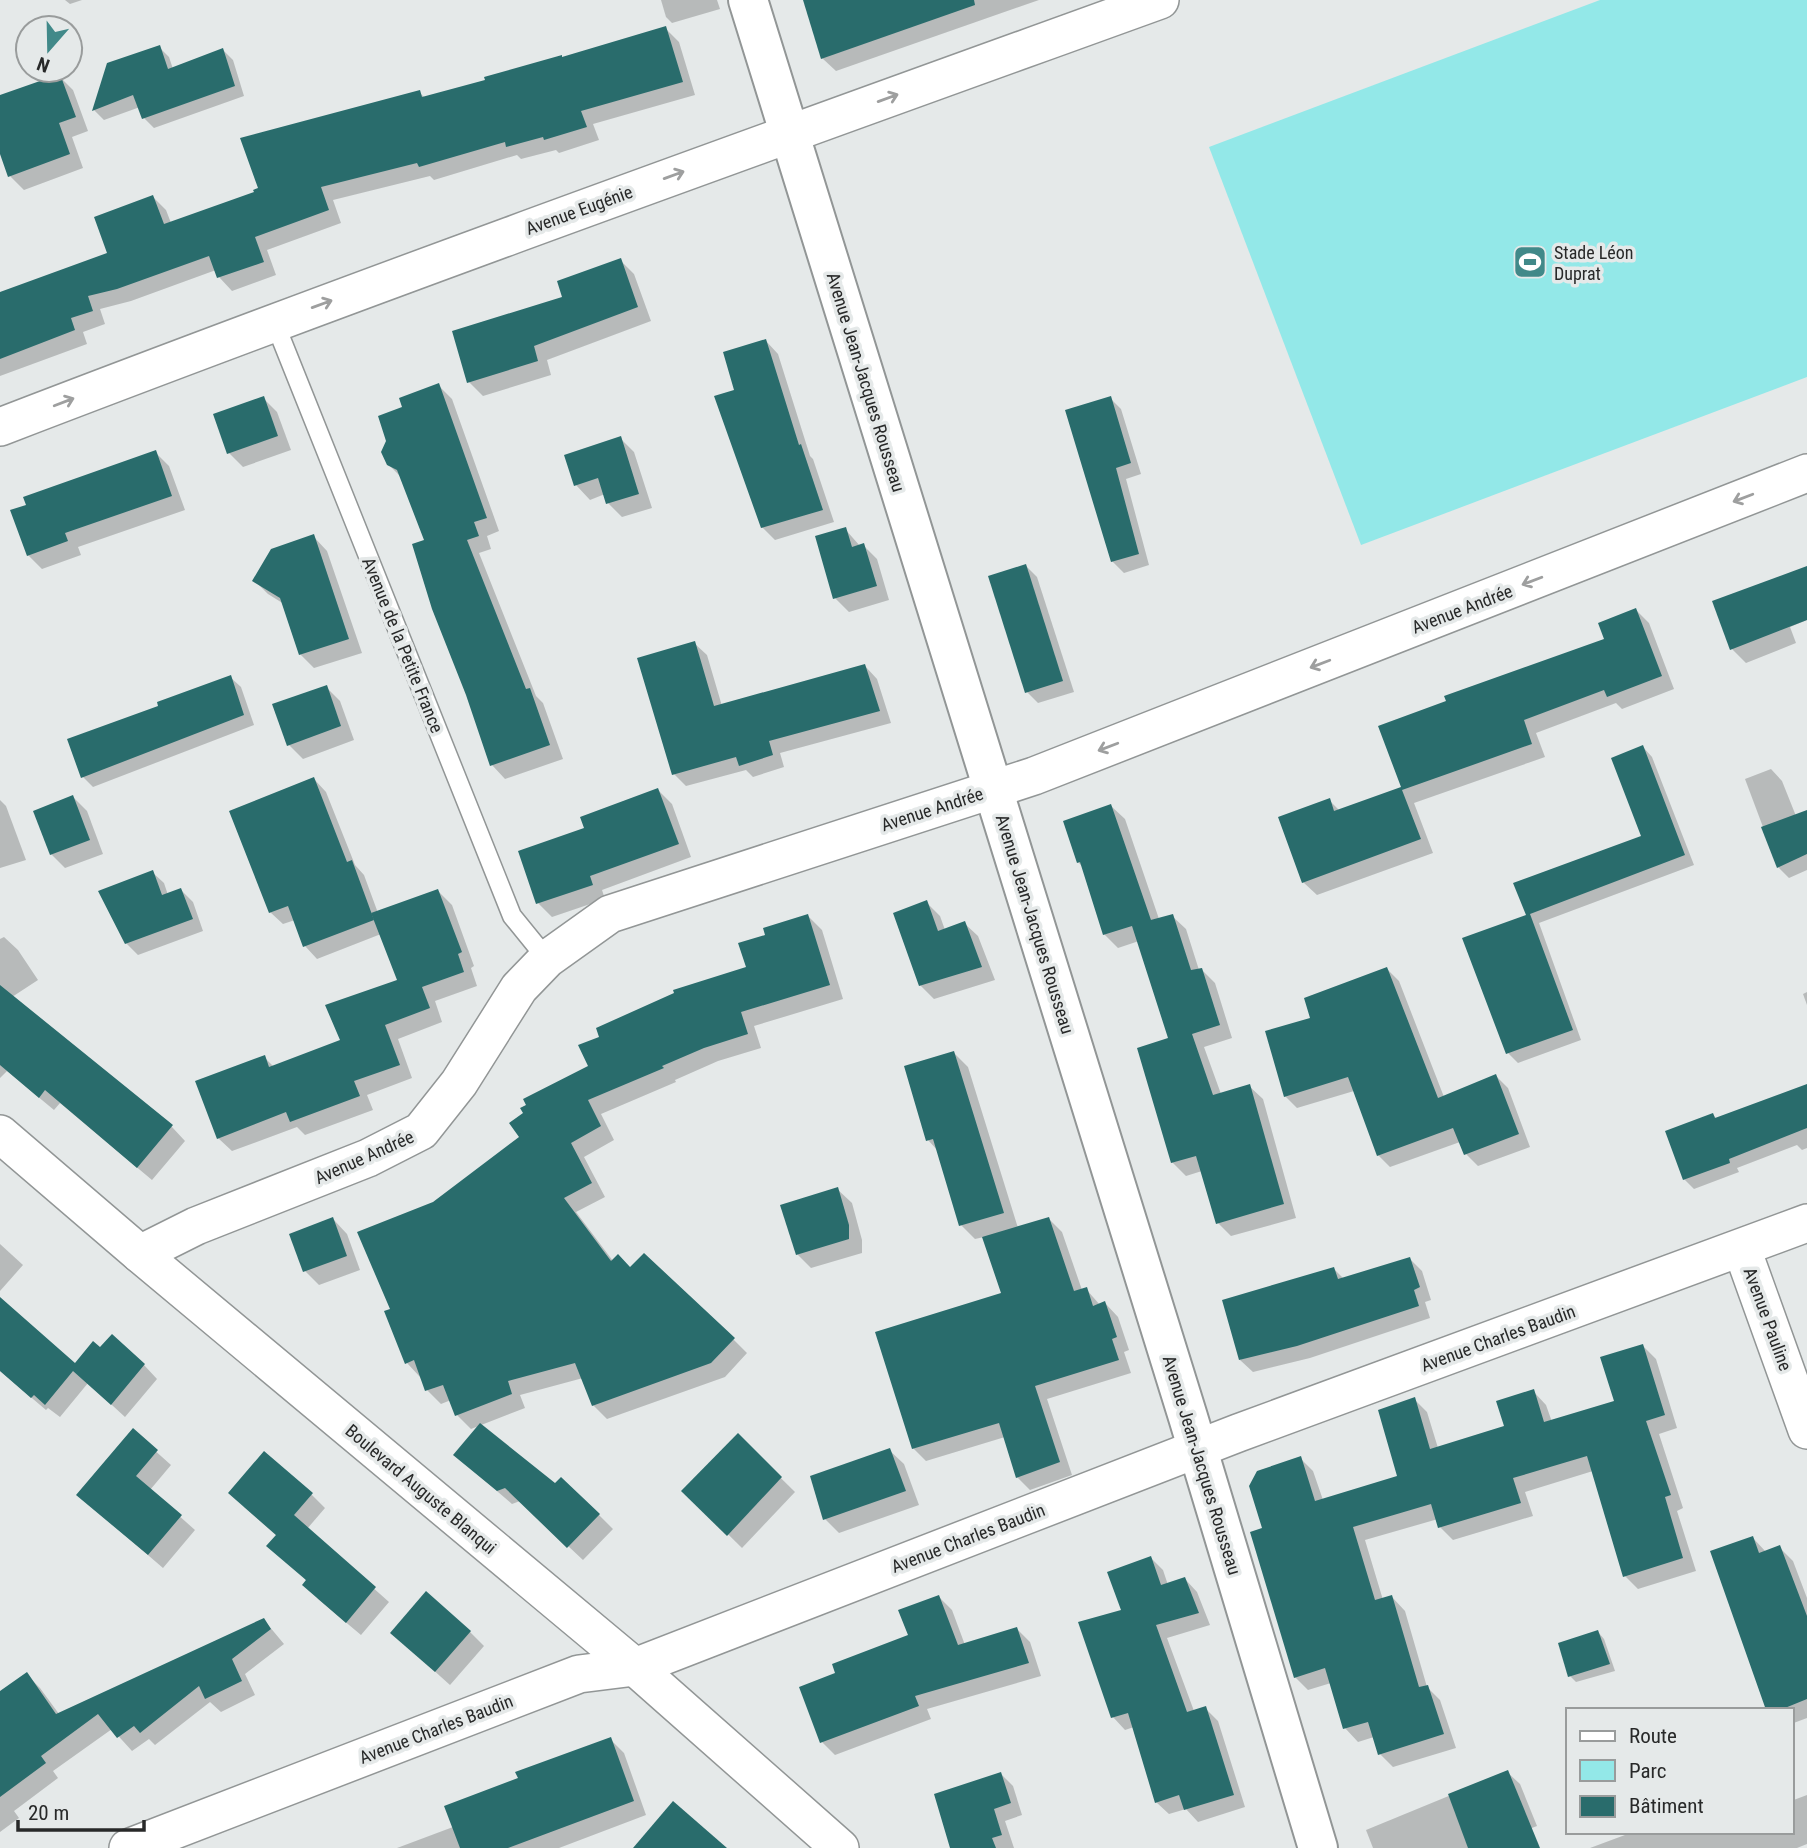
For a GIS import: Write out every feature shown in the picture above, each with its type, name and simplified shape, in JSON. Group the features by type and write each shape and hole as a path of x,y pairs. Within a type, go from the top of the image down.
{"street":[{"name":"Avenue Jean-Jacques Rousseau","path":"748,0 1198,1450 1318,1848"},
{"name":"Avenue Eugénie","path":"0,427 274,321 1160,0"},
{"name":"Avenue Andrée","path":"140,1254 196,1226 368,1158 421,1131 459,1083 519,988 547,959 610,914 1034,776 1807,473"},
{"name":"Boulevard Auguste Blanqui","path":"0,1134 635,1667 839,1848"},
{"name":"Avenue Charles Baudin","path":"128,1848 579,1674 635,1667 1238,1433 1807,1223"},
{"name":"Avenue Pauline","path":"1742,1249 1807,1430"}],"lane":[{"name":"Avenue de la Petite France","path":"274,321 512,916 547,959"}],"green space":[{"name":"Stade Léon Duprat","path":"1600,0 1807,0 1807,377 1361,545 1209,147"}],"building":[{"path":"803,0 974,0 975,5 821,59"},
{"path":"666,26 683,82 581,111 587,127 544,140 543,137 506,147 505,142 419,167 417,163 321,187 329,210 255,237 264,262 217,278 209,256 117,289 88,296 93,311 71,318 75,330 0,359 0,292 107,253 94,217 153,195 164,224 254,192 253,190 258,188 240,138 420,90 422,97"},
{"path":"160,45 168,69 223,48 235,86 142,119 133,95 92,111 107,63"},
{"path":"31,84 64,84 76,117 59,123 70,154 8,177 0,154 0,95"},
{"path":"621,258 638,307 534,346 538,361 467,383 452,331 562,297 557,281"},
{"path":"766,339 799,445 801,444 823,510 761,528 714,396 734,390 723,352"},
{"path":"439,383 487,518 474,522 479,536 467,540 526,689 530,688 550,745 490,766 432,609 412,544 424,540 397,470 387,465 381,452 386,441 378,416 402,407 399,398"},
{"path":"264,396 278,436 227,454 213,414"},
{"path":"1111,396 1131,463 1116,468 1139,554 1111,562 1065,410"},
{"path":"621,436 639,494 606,504 598,478 574,486 564,455"},
{"path":"156,450 172,496 65,533 68,541 27,556 10,510 26,505 23,497"},
{"path":"846,527 852,547 864,543 877,586 833,599 815,536"},
{"path":"314,534 349,639 299,655 280,598 252,581 271,549"},
{"path":"1026,564 1063,681 1025,693 988,576"},
{"path":"1807,566 1807,620 1730,650 1712,601"},
{"path":"1636,608 1662,676 1607,697 1604,690 1524,720 1532,744 1402,790 1421,839 1302,883 1278,817 1330,798 1334,811 1401,787 1378,726 1446,701 1444,696 1604,639 1598,623"},
{"path":"695,641 714,706 865,664 880,711 769,741 773,755 739,766 736,757 672,775 637,658"},
{"path":"231,675 244,715 81,778 67,739 158,706 157,702"},
{"path":"327,685 341,726 287,746 272,704"},
{"path":"1643,745 1685,855 1530,914 1573,1030 1506,1054 1462,938 1526,915 1513,883 1641,836 1611,758"},
{"path":"314,777 347,862 352,860 374,920 303,947 288,906 269,913 229,811"},
{"path":"658,788 679,844 590,876 593,885 536,904 518,851 584,828 580,817"},
{"path":"73,795 90,840 50,855 33,811"},
{"path":"1111,804 1151,920 1173,914 1191,970 1202,968 1220,1025 1192,1034 1213,1095 1250,1084 1284,1204 1216,1224 1196,1156 1171,1163 1137,1048 1168,1038 1132,926 1103,935 1080,862 1077,863 1063,821"},
{"path":"1807,810 1807,854 1777,868 1761,827"},
{"path":"153,870 162,895 181,888 193,919 125,944 98,891"},
{"path":"438,889 462,952 458,954 464,972 422,987 430,1008 385,1025 400,1065 354,1081 360,1096 290,1122 286,1112 217,1139 195,1081 265,1055 269,1067 340,1040 325,1005 397,980 371,913"},
{"path":"927,900 938,931 965,921 982,967 919,986 893,913"},
{"path":"808,914 830,985 741,1012 748,1034 704,1048 588,1100 601,1126 571,1143 592,1183 564,1198 611,1261 618,1254 630,1267 644,1253 735,1338 711,1363 592,1406 575,1363 508,1381 512,1394 455,1416 443,1385 425,1391 414,1360 405,1364 384,1311 390,1309 357,1232 433,1202 519,1137 509,1123 523,1113 520,1108 526,1105 523,1099 588,1066 578,1045 599,1037 596,1028 674,993 673,990 746,967 738,943 765,935 763,928"},
{"path":"1387,967 1438,1098 1496,1074 1519,1134 1464,1155 1453,1128 1377,1156 1348,1077 1284,1097 1265,1031 1310,1018 1304,998"},
{"path":"0,985 173,1125 137,1168 45,1090 39,1098 0,1065"},
{"path":"954,1051 1004,1213 959,1226 933,1139 926,1141 904,1066"},
{"path":"1807,1084 1807,1128 1729,1159 1730,1163 1683,1180 1665,1131 1713,1113 1715,1118"},
{"path":"838,1187 849,1225 849,1239 796,1255 780,1205"},
{"path":"333,1217 347,1256 303,1272 289,1234"},
{"path":"1049,1217 1074,1291 1087,1287 1093,1306 1105,1301 1117,1337 1112,1339 1119,1360 1035,1386 1060,1462 1016,1478 999,1423 912,1449 875,1332 1001,1293 982,1237"},
{"path":"1410,1257 1420,1287 1414,1290 1419,1306 1297,1346 1239,1360 1222,1300 1334,1267 1338,1279"},
{"path":"0,1297 75,1363 93,1341 100,1347 112,1334 145,1364 111,1405 73,1371 45,1405 34,1395 31,1398 0,1371"},
{"path":"1643,1344 1665,1415 1646,1421 1671,1495 1665,1497 1683,1558 1623,1577 1587,1456 1513,1478 1521,1503 1438,1528 1431,1504 1353,1527 1375,1600 1392,1595 1419,1687 1428,1685 1444,1734 1378,1755 1368,1722 1343,1729 1325,1668 1294,1678 1250,1532 1262,1528 1249,1486 1257,1471 1301,1456 1315,1501 1397,1476 1378,1410 1415,1397 1430,1449 1504,1426 1496,1401 1534,1389 1544,1422 1614,1401 1600,1357"},
{"path":"480,1423 555,1483 561,1477 600,1514 567,1548 505,1488 497,1491 453,1455"},
{"path":"133,1428 158,1450 136,1476 182,1515 148,1555 76,1495"},
{"path":"738,1433 782,1477 727,1536 681,1491"},
{"path":"890,1448 906,1491 823,1520 810,1476"},
{"path":"264,1451 313,1493 294,1515 376,1587 346,1623 302,1585 306,1580 266,1546 276,1535 228,1493"},
{"path":"1753,1536 1759,1553 1780,1545 1807,1616 1807,1699 1785,1708 1765,1708 1710,1551"},
{"path":"1151,1556 1161,1585 1185,1577 1199,1613 1156,1625 1187,1712 1206,1706 1234,1795 1184,1810 1179,1795 1155,1803 1128,1713 1111,1718 1078,1622 1121,1610 1107,1572"},
{"path":"426,1591 471,1631 435,1672 390,1633"},
{"path":"939,1595 958,1645 1017,1627 1029,1663 915,1696 919,1706 820,1743 799,1687 835,1673 832,1664 908,1635 898,1610"},
{"path":"264,1618 271,1629 232,1659 242,1681 205,1699 199,1686 140,1733 134,1726 117,1738 98,1714 41,1756 46,1763 0,1797 0,1691 27,1672 56,1714"},
{"path":"1598,1630 1610,1664 1568,1677 1558,1643"},
{"path":"611,1737 634,1801 508,1848 460,1848 444,1806 518,1778 515,1772"},
{"path":"1508,1770 1540,1848 1468,1848 1448,1794"},
{"path":"1001,1772 1011,1803 994,1809 1002,1835 992,1838 996,1848 950,1848 934,1794"},
{"path":"673,1801 727,1848 633,1848"}],"place":[{"name":"Stade Léon Duprat","path":"1530,262"}]}
